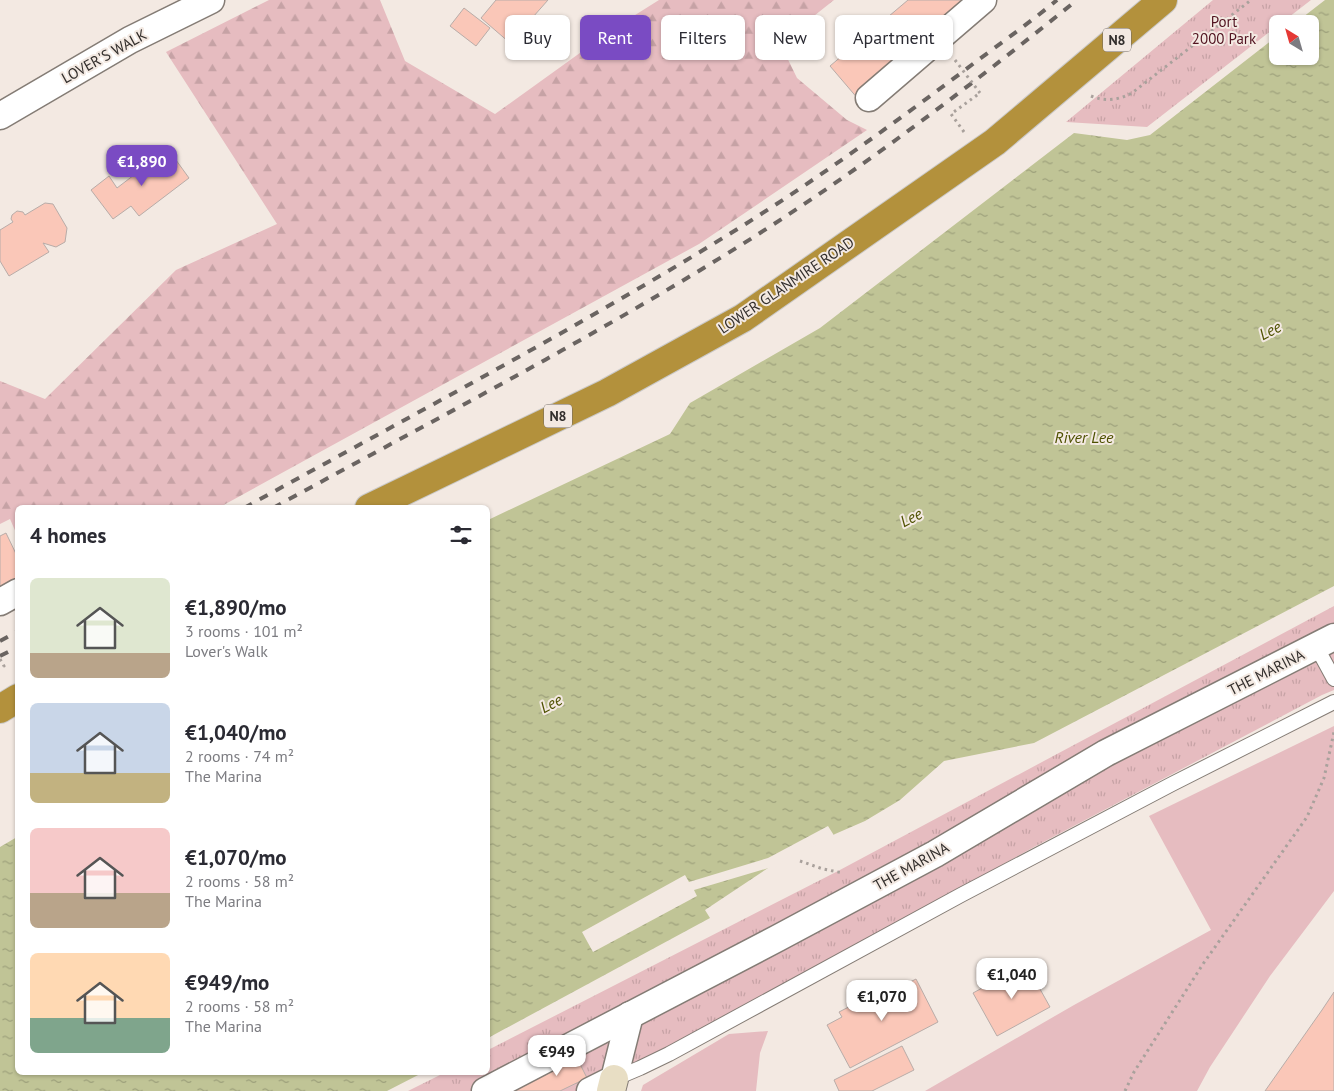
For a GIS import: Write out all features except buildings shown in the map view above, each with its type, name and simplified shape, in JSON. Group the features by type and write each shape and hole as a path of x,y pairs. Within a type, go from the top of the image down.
{"highway":[{"name":"LOWER GLANMIRE ROAD","path":"375,505 607,393 743,318 995,142 1163,0"},
{"path":"0,709 15,700"}],"street":[{"name":"LOVER'S WALK","path":"0,116 130,40 211,0"},
{"path":"869,98 983,0"},
{"path":"0,602 15,594"},
{"name":"THE MARINA","path":"485,1091 935,854 1106,753 1325,642"},
{"path":"590,1091 613,1085 630,1015"}],"lane":[{"path":"1325,642 1334,679"},
{"path":"613,1085 640,1068 1066,839 1334,702"}],"path":[{"path":"1086,94 1092,98 1110,100 1123,98 1132,93 1251,0"},
{"path":"956,60 980,93 951,114 964,132"},
{"path":"0,658 2,667"},
{"path":"1125,1091 1138,1065 1203,964 1307,817 1324,778 1334,732"}],"green space":[{"path":"269,0 380,0 405,61 495,114 580,53 580,60 651,60 651,15 635,15 659,0 834,0 815,15 755,15 755,60 788,60 797,78 847,120 867,130 699,244 224,505 15,505 15,530 10,519 0,524 0,381 45,399 176,270 277,224 166,52"},
{"name":"Port 2000 Park","path":"1213,0 1311,0 1292,15 1269,15 1269,32 1147,127 1066,122"},
{"path":"1334,606 1334,690 1034,847 658,1057 601,1091 408,1091 440,1075 490,1075 490,1049 838,871"},
{"path":"1334,726 1334,891 1270,976 1210,1067 1197,1091 925,1091 1074,1005 1211,930 1149,816"},
{"path":"768,1031 760,1053 756,1091 641,1091 643,1085 729,1034"}],"water":[{"name":"River Lee","path":"1325,0 1334,0 1334,586 1034,743 944,761 900,800 865,821 789,854 705,910 710,918 490,1037 490,519 670,434 690,403 820,328 1074,133 1127,140 1150,135 1269,42 1269,65 1319,65 1319,15 1306,15"},
{"path":"15,838 15,1075 418,1075 387,1091 0,1091 0,847"}],"pier":[{"path":"828,826 835,837 790,856 773,869 772,867 694,890 697,896 593,952 582,932 685,875 689,882 768,858"}],"railway":[{"path":"249,505 611,305 731,233 821,174 879,133 1057,0"},
{"path":"279,505 568,347 741,245 828,188 912,128 1077,0"},
{"path":"0,641 15,633"},
{"path":"0,656 15,648"}],"water label":[{"name":"Lee","path":"1270,330"},
{"name":"Lee","path":"911,517"},
{"name":"Lee","path":"551,703"}]}
